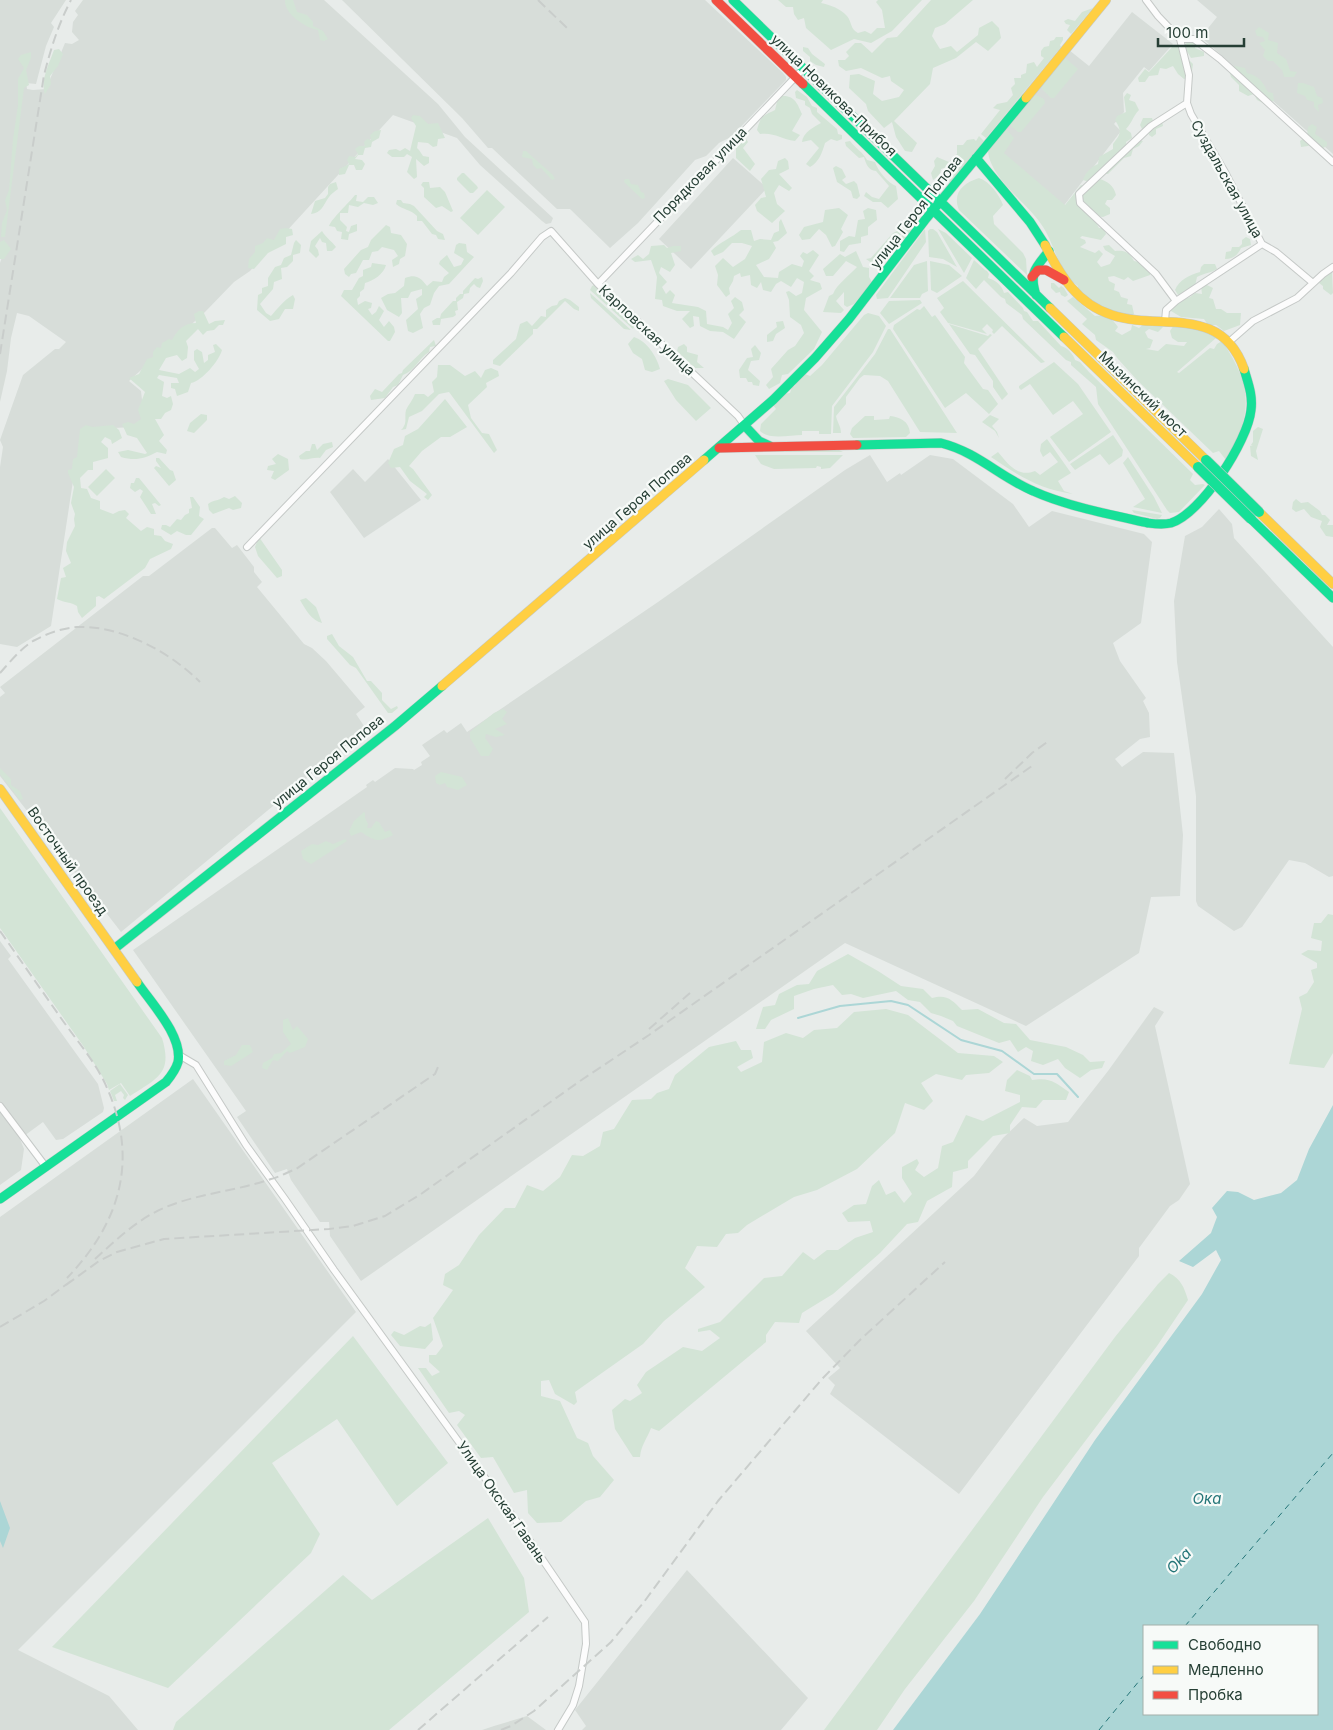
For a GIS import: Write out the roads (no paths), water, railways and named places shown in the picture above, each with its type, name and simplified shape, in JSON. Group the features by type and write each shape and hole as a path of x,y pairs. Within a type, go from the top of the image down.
{"street":[{"name":"улица Новикова-Прибоя","path":"716,0 933,210"},
{"name":"улица Новикова-Прибоя","path":"733,0 940,202"},
{"name":"улица Героя Попова","path":"114,949 395,726 720,448 795,379 868,295 933,210 1106,0"},
{"path":"1146,0 1180,39 1194,39 1220,59 1333,162"},
{"name":"Суздальская улица","path":"1165,321 1166,310 1176,301 1262,244 1225,172 1191,114 1187,103 1188,75 1180,39"},
{"name":"Порядковая улица","path":"598,284 804,68"},
{"path":"1176,301 1156,274 1080,203 1079,194 1151,126 1187,103"},
{"path":"720,448 941,443 965,450 1021,486 1039,494 1138,520 1165,524 1172,523 1192,508 1230,464 1241,445 1252,415 1251,392 1242,361 1229,342 1211,328 1165,321 1132,320 1100,310 1077,294 1064,280 1049,251 1031,223 976,158"},
{"name":"Мызинский мост","path":"940,202 1255,516 1333,598"},
{"name":"Мызинский мост","path":"933,210 1202,464"},
{"name":"Карповская улица","path":"247,547 511,273 542,237 551,231 598,284 738,416 745,426"},
{"path":"1262,244 1276,252 1313,283"},
{"path":"1036,296 1032,284 1032,270 1049,251"},
{"path":"1229,342 1253,321 1297,298 1333,267"},
{"path":"1032,278 1038,270 1046,270 1064,280"},
{"path":"745,426 759,441 770,446"},
{"name":"Мызинский мост","path":"1255,516 1333,584"},
{"name":"Восточный проезд","path":"0,789 175,1037 179,1055"},
{"path":"0,1199 166,1082 177,1068 179,1055"},
{"name":"Улица Окская Гавань","path":"179,1055 196,1065 246,1145 517,1522 585,1622 586,1644 579,1686 573,1705 558,1730"},
{"path":"0,1106 46,1167"}],"water":[{"name":"Ока","path":"1333,1105 1333,1730 893,1730 980,1614 1095,1440 1202,1294 1221,1260 1216,1250 1193,1267 1179,1261 1211,1233 1217,1217 1212,1208 1227,1191 1238,1192 1254,1200 1281,1193 1297,1180 1309,1149"},
{"path":"0,1501 10,1528 3,1548 0,1541"}],"waterway":[{"path":"798,1018 840,1006 891,1001 908,1005 961,1040 1002,1051 1034,1074 1057,1074 1078,1097"}],"railway":[{"path":"0,354 44,75 55,37 71,0"},
{"path":"538,0 567,28"},
{"path":"0,673 15,656 38,638 77,627 110,631 143,642 174,660 200,682"},
{"path":"1005,779 1032,753 1050,740"},
{"path":"66,1285 99,1261 117,1252 164,1239 329,1229 353,1226 385,1216 421,1194 1032,766"},
{"path":"0,931 98,1070 117,1115 122,1140 122,1165 119,1189 111,1213 100,1235 67,1278"},
{"path":"649,1029 690,993"},
{"path":"95,1259 137,1223 166,1207 192,1198 258,1183 296,1169 435,1074 438,1067"},
{"path":"501,1730 511,1726 534,1711 611,1642 644,1602 718,1501 822,1379 861,1339 945,1262"},
{"path":"0,1327 44,1301 71,1281"},
{"path":"418,1730 548,1617"}],"water label":[{"name":"Oka","path":"1179,1561"}]}
